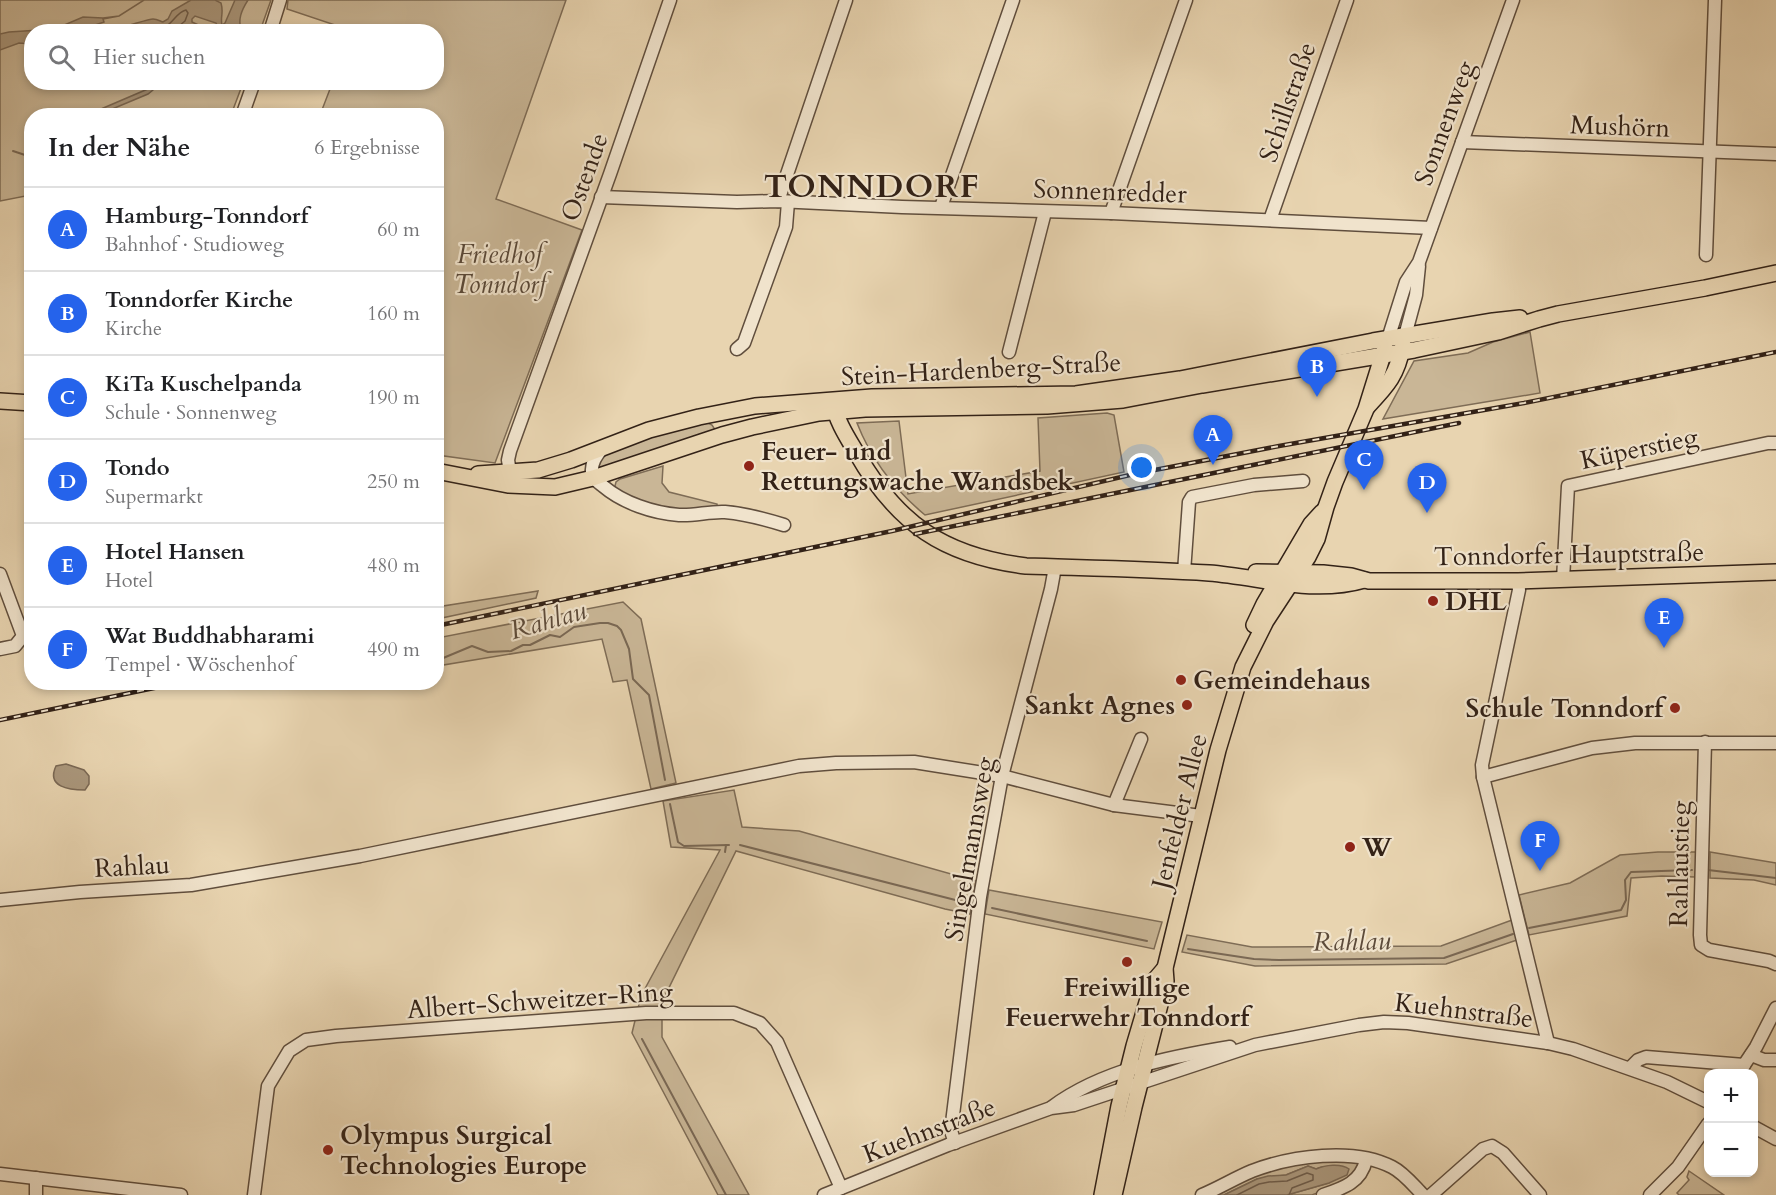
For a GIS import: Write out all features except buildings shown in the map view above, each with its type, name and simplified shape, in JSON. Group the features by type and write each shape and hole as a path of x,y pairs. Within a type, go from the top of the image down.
{"main road":[{"name":"Stein-Hardenberg-Straße","path":"592,474 722,435 833,405 872,397 1076,394 1180,379 1493,321 1539,318 1776,273"},
{"name":"Stein-Hardenberg-Straße","path":"466,476 538,470 649,430 755,406 833,405 876,409 1047,406 1116,401 1402,352 1498,332 1539,318"},
{"name":"Sonnenweg","path":"1366,409 1388,385 1396,370 1406,336"},
{"name":"Sonnenweg","path":"1287,578 1311,524 1326,507 1366,409 1388,339"},
{"path":"5,402 24,403"},
{"path":"5,402 24,408"},
{"name":"Tonndorfer Hauptstraße","path":"833,405 851,443 874,482 888,500 917,526 945,543 980,558 997,562 1026,566 1211,573 1237,571 1334,586 1364,580 1518,581 1776,572"},
{"path":"444,472 508,485 542,487 566,485 592,474"},
{"name":"Jenfelder Allee","path":"1114,1195 1166,981 1165,968 1201,816 1219,745 1243,667 1244,648 1261,610 1287,578"},
{"name":"Jenfelder Allee","path":"1102,1195 1123,1089 1153,982 1165,968"}],"street":[{"path":"272,24 280,0"},
{"name":"Ostende","path":"510,472 508,460 510,452 670,0"},
{"path":"737,350 744,343 786,227 783,201 846,0"},
{"path":"941,207 1013,0"},
{"path":"1111,213 1186,0"},
{"name":"Schillstraße","path":"1270,220 1347,0"},
{"name":"Sonnenweg","path":"1388,339 1406,282 1419,262 1513,0"},
{"path":"1706,255 1715,0"},
{"path":"245,108 251,90"},
{"name":"Mushörn","path":"1462,141 1776,154"},
{"name":"Sonnenredder","path":"601,197 1111,213 1431,228"},
{"path":"1009,352 1045,212"},
{"name":"Sonnenweg","path":"1406,336 1416,295 1419,262"},
{"name":"Küperstieg","path":"1563,580 1568,486 1768,443 1776,444"},
{"path":"592,474 594,459 603,447"},
{"path":"571,460 625,501 669,514 722,512 752,516 784,525"},
{"path":"1185,572 1189,501 1192,497 1254,485 1303,481"},
{"name":"Singelmannsweg","path":"955,1143 951,1131 979,908 1002,776 1055,567"},
{"path":"0,574 23,636 15,646 0,649"},
{"path":"1518,581 1519,590 1482,765 1548,1043"},
{"path":"1114,805 1141,740"},
{"name":"Rahlaustieg","path":"1705,742 1700,941 1708,950 1776,964"},
{"path":"1483,777 1592,748 1635,743 1776,743"},
{"name":"Rahlau","path":"0,900 191,885 360,856 799,766 836,763 914,762 1002,776 1114,805 1201,816"},
{"path":"1744,1064 1776,1008"},
{"name":"Albert-Schweitzer-Ring","path":"254,1195 268,1086 289,1051 306,1040 646,1013 734,1013 760,1023 777,1042 841,1188"},
{"name":"Kuehnstraße","path":"1051,1108 1070,1094 1128,1071 1172,1058 1384,1022 1408,1023 1548,1043 1573,1049 1667,1082 1704,1100"},
{"name":"Kuehnstraße","path":"824,1195 1051,1108 1074,1105 1255,1045"},
{"path":"1630,1068 1638,1060 1646,1057 1744,1064 1776,1060"},
{"path":"1758,1129 1776,1139"},
{"path":"1650,1195 1678,1167 1704,1130"},
{"path":"1431,1195 1483,1149 1492,1146 1503,1153 1540,1195"},
{"path":"1202,1195 1251,1172 1283,1161 1324,1156 1342,1156 1393,1167 1423,1195"},
{"path":"1323,1195 1354,1181 1361,1175 1366,1160"},
{"path":"0,1174 181,1195"},
{"path":"36,1178 36,1195"}],"green space":[{"path":"0,0 271,0 262,24 24,24 24,90 240,90 234,108 24,108 24,196 0,201"},
{"name":"Friedhof Tonndorf","path":"288,0 566,0 496,199 582,230 495,463 444,456 444,108 323,108 330,90 444,90 444,24 332,24 287,9"},
{"path":"1530,332 1540,393 1383,419 1414,361 1468,353 1493,342"},
{"path":"1107,413 1114,415 1124,472 925,515 904,496 885,473 869,449 857,423 899,421 908,494 1040,471 1038,418"},
{"path":"702,420 712,425 716,431 599,473 596,464 600,456 637,441"},
{"path":"663,466 662,483 669,492 717,504 717,506 680,509 660,507 633,499 615,486 620,479"},
{"path":"538,591 536,598 444,618 444,606"},
{"path":"623,602 641,619 676,783 651,789 627,680 613,682 602,639 444,665 444,637"},
{"path":"734,790 742,827 799,831 976,881 970,914 736,851 662,1002 662,1037 749,1195 718,1195 632,1033 641,996 720,850 671,847 663,801"},
{"path":"1697,852 1695,877 1631,878 1627,916 1529,935 1519,895 1570,883 1620,855"},
{"path":"1710,852 1776,863 1776,885 1754,880 1710,878"},
{"path":"989,890 1162,922 1154,949 985,914"},
{"path":"1512,920 1517,940 1446,964 1255,966 1182,952 1187,935 1252,947 1441,946"},
{"path":"1352,1161 1358,1164 1356,1175 1312,1195 1287,1195 1329,1183 1333,1166 1316,1169 1308,1166 1286,1175 1257,1179 1224,1195 1211,1195 1243,1179 1298,1162"},
{"path":"1689,1171 1724,1195 1679,1195 1677,1193 1689,1180 1687,1177"}],"water":[{"path":"191,0 215,0 221,3 222,24 195,16 192,22 196,24 134,24 151,19 163,22 168,19 172,11"},
{"path":"235,0 248,0 241,15 240,23 224,24"},
{"path":"119,16 103,19 104,22 98,24 67,24 83,17"},
{"path":"24,31 24,43 0,50 0,34"},
{"path":"145,90 153,90 115,108 103,108"},
{"path":"66,764 84,770 89,776 89,784 85,790 66,788 54,779 56,766"},
{"path":"1337,1165 1349,1169 1347,1175 1329,1183 1287,1195 1224,1195 1257,1179 1286,1175 1308,1166 1316,1169"}],"waterway":[{"name":"Rahlau","path":"13,151 24,155"},
{"name":"Rahlau","path":"444,658 472,646 488,652 511,651 550,635 560,637 574,627 600,623 617,626 629,649 633,679 649,695 665,780"},
{"name":"Rahlau","path":"670,804 678,842 684,846 729,845"},
{"name":"Rahlau","path":"725,852 726,845"},
{"name":"Rahlau","path":"740,845 971,904"},
{"name":"Rahlau","path":"1529,928 1621,910 1626,900 1625,880 1631,872 1692,870"},
{"name":"Rahlau","path":"1708,870 1776,878"},
{"name":"Rahlau","path":"992,908 1147,941"},
{"name":"Rahlau","path":"1188,949 1254,959 1279,960 1444,958 1513,934"},
{"path":"642,1039 726,1195"}],"railway":[{"path":"444,624 892,531 1134,474 1524,403 1776,352"},
{"path":"915,534 1459,423"},
{"path":"0,720 144,690"}],"place":[{"name":"Tonndorfer Kirche","path":"1317,397"},
{"name":"Hamburg-Tonndorf","path":"1213,465"},
{"name":"Feuer- und Rettungswache Wandsbek","path":"749,466"},
{"name":"KiTa Kuschelpanda","path":"1364,490"},
{"name":"Tondo","path":"1427,513"},
{"name":"DHL","path":"1433,601"},
{"name":"Hotel Hansen","path":"1664,648"},
{"name":"Gemeindehaus","path":"1181,680"},
{"name":"Sankt Agnes","path":"1187,705"},
{"name":"Schule Tonndorf","path":"1675,708"},
{"name":"W","path":"1350,847"},
{"name":"Wat Buddhabharami","path":"1540,871"},
{"name":"Freiwillige Feuerwehr Tonndorf","path":"1127,962"},
{"name":"Olympus Surgical Technologies Europe","path":"328,1150"}],"district":[{"name":"TONNDORF","path":"872,186"}]}
